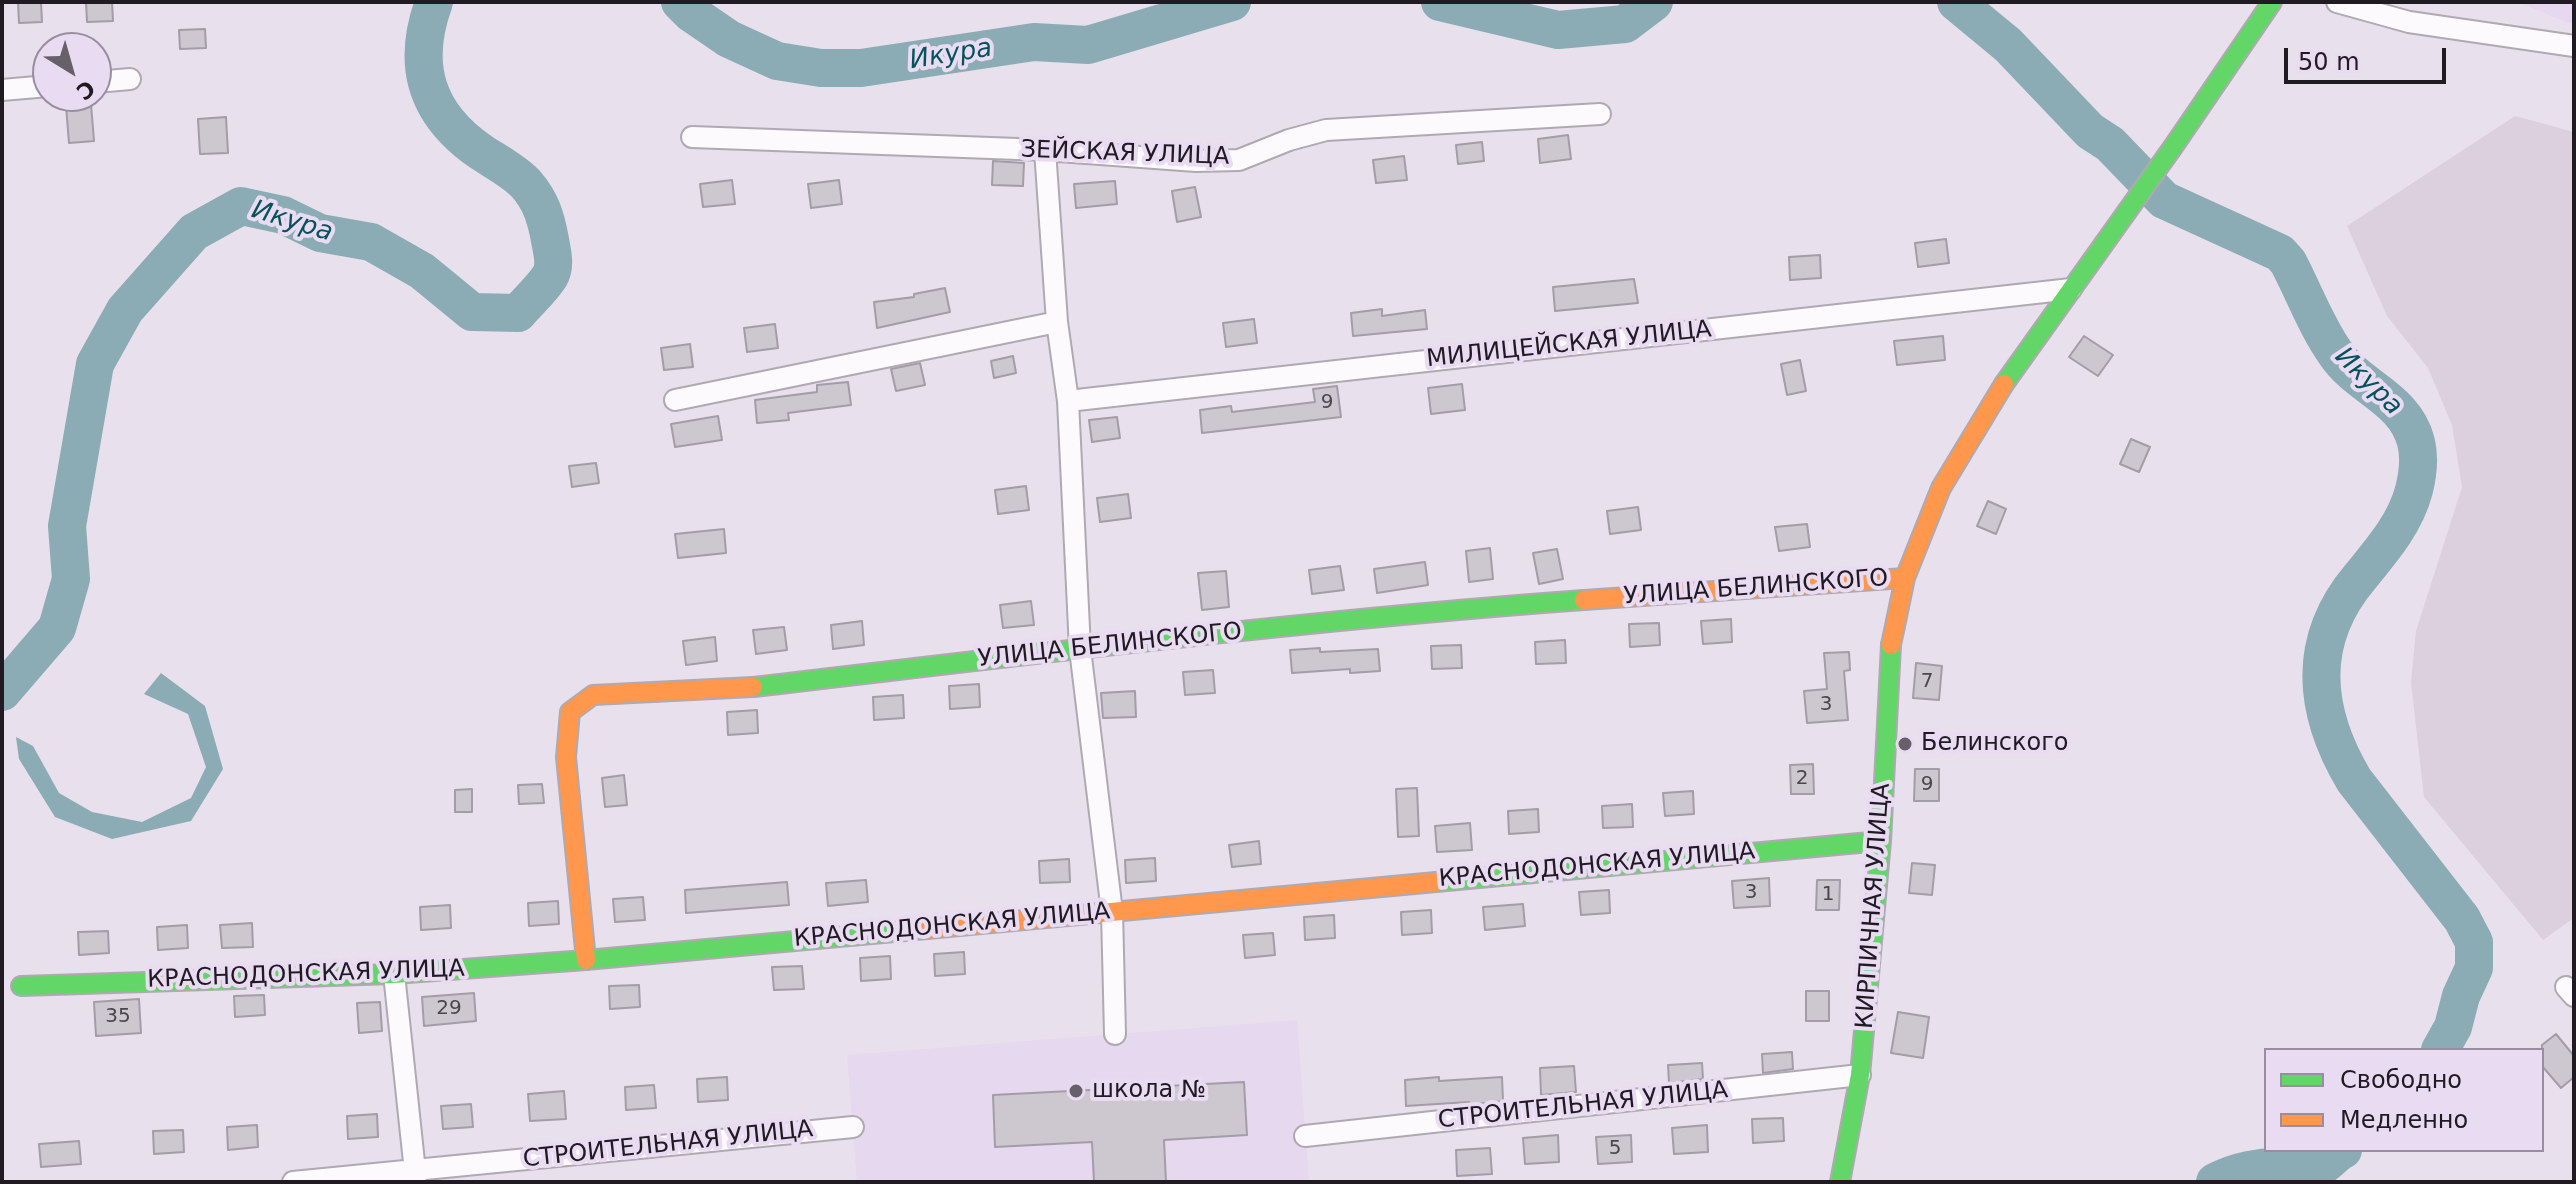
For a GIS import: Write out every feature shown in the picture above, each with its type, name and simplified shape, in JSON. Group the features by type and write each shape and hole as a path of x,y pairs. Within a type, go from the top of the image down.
{"street":[{"name":"КИРПИЧНАЯ УЛИЦА","path":"1840,1182 1860,1075 1881,841 1891,641 1905,578 1941,488 2013,370 2173,147 2272,2"},
{"path":"2337,2 2409,22 2574,46"},
{"path":"112,81 130,79"},
{"path":"2,90 32,87"},
{"name":"ЗЕЙСКАЯ УЛИЦА","path":"692,137 1045,150 1196,161 1239,160 1289,140 1326,130 1600,114"},
{"path":"1045,150 1057,322 1068,401 1080,649 1112,912 1115,1034"},
{"name":"МИЛИЦЕЙСКАЯ УЛИЦА","path":"1068,401 2071,289"},
{"path":"675,400 1057,322"},
{"name":"УЛИЦА БЕЛИНСКОГО","path":"586,960 566,757 570,712 593,695 731,690 1080,649 1488,607 1905,578"},
{"name":"КРАСНОДОНСКАЯ УЛИЦА","path":"21,986 394,974 586,960 1881,841"},
{"path":"394,974 415,1176"},
{"name":"СТРОИТЕЛЬНАЯ УЛИЦА","path":"1305,1136 1860,1075"},
{"name":"СТРОИТЕЛЬНАЯ УЛИЦА","path":"293,1182 415,1176 853,1127"}],"shaded area":[{"path":"2517,2 2574,2 2574,25"},
{"path":"2515,116 2574,132 2574,918 2543,940 2424,797 2411,682 2416,631 2462,487 2452,425 2428,368 2387,316 2347,226"},
{"name":"школа №","path":"1297,1020 1309,1182 857,1182 847,1055"}],"water":[{"path":"161,673 205,706 223,769 191,821 112,839 55,817 19,759 16,737 33,746 59,793 92,812 142,822 191,798 206,767 188,714 144,694"}],"building":[{"path":"18,2 41,2 42,22 19,23"},
{"path":"86,2 112,2 113,21 87,22"},
{"path":"205,29 206,48 180,49 179,30"},
{"path":"66,112 92,112 94,141 69,143"},
{"path":"226,117 228,153 200,154 198,119"},
{"path":"1568,135 1571,159 1540,163 1538,139"},
{"path":"1482,142 1484,161 1458,164 1456,145"},
{"path":"1404,156 1407,180 1376,183 1373,160"},
{"path":"993,161 1024,163 1023,186 992,185"},
{"path":"732,180 735,204 703,207 700,184"},
{"path":"839,180 842,204 811,208 808,184"},
{"path":"1115,181 1117,204 1076,208 1074,184"},
{"path":"1195,187 1201,217 1177,222 1172,191"},
{"path":"1946,239 1949,263 1918,267 1915,243"},
{"path":"1820,255 1821,278 1790,280 1789,257"},
{"path":"1634,279 1638,303 1555,311 1553,287"},
{"path":"945,288 950,312 877,328 874,302 914,297 914,294"},
{"path":"1382,309 1382,316 1425,310 1427,329 1353,336 1351,313"},
{"path":"1254,319 1257,343 1226,347 1223,323"},
{"path":"775,324 778,348 747,352 744,328"},
{"path":"1943,336 1945,360 1897,365 1894,341"},
{"path":"2084,336 2113,355 2098,376 2069,357"},
{"path":"690,344 693,367 664,370 661,348"},
{"path":"1013,356 1016,373 994,378 991,361"},
{"path":"1800,360 1806,391 1787,395 1781,364"},
{"path":"920,363 925,385 896,391 891,369"},
{"path":"848,382 851,405 788,413 789,420 757,423 755,400 817,392 817,385"},
{"path":"1462,384 1465,410 1431,414 1428,388"},
{"path":"1337,386 1341,417 1202,433 1200,410 1231,406 1232,412 1315,402 1313,389"},
{"path":"718,416 722,440 675,447 671,424"},
{"path":"1117,417 1120,438 1092,442 1089,420"},
{"path":"2131,439 2150,447 2139,472 2120,464"},
{"path":"596,463 599,483 572,487 569,466"},
{"path":"1026,486 1029,510 998,514 995,490"},
{"path":"1128,494 1131,518 1100,522 1097,498"},
{"path":"1988,501 2006,509 1996,534 1977,526"},
{"path":"1638,507 1641,530 1610,534 1607,511"},
{"path":"1807,524 1810,547 1779,551 1775,527"},
{"path":"724,529 726,553 678,558 675,534"},
{"path":"1490,548 1493,579 1469,582 1466,551"},
{"path":"1557,549 1563,579 1539,584 1533,553"},
{"path":"1425,562 1428,585 1377,593 1374,569"},
{"path":"1340,566 1344,590 1312,594 1309,570"},
{"path":"1226,571 1229,607 1202,610 1198,573"},
{"path":"1031,601 1034,625 1003,628 1000,605"},
{"path":"1731,619 1732,642 1703,644 1701,621"},
{"path":"862,621 864,645 833,649 831,625"},
{"path":"1659,623 1660,645 1630,647 1629,624"},
{"path":"784,627 787,650 756,654 753,630"},
{"path":"715,637 717,661 686,665 683,641"},
{"path":"1565,640 1566,663 1536,664 1535,642"},
{"path":"1461,645 1462,668 1432,669 1431,646"},
{"path":"1320,648 1320,652 1378,649 1380,671 1350,673 1350,669 1292,673 1290,650"},
{"path":"1849,652 1850,670 1844,671 1848,720 1807,723 1804,691 1827,689 1824,653"},
{"path":"1916,663 1942,666 1939,700 1913,698"},
{"path":"1213,670 1215,693 1185,695 1183,672"},
{"path":"979,684 980,707 950,709 949,686"},
{"path":"1135,691 1136,717 1103,718 1101,693"},
{"path":"903,695 904,718 874,720 873,697"},
{"path":"757,710 758,733 728,735 727,712"},
{"path":"1813,764 1814,794 1791,794 1790,765"},
{"path":"1915,769 1939,769 1939,801 1914,801"},
{"path":"624,775 627,805 605,807 602,778"},
{"path":"542,784 544,803 519,804 518,785"},
{"path":"1417,788 1419,836 1398,837 1396,789"},
{"path":"472,789 472,812 455,812 455,790"},
{"path":"1693,791 1694,814 1665,816 1663,793"},
{"path":"1632,804 1633,827 1603,828 1602,806"},
{"path":"1538,809 1539,832 1509,834 1508,811"},
{"path":"1470,823 1472,850 1437,852 1435,826"},
{"path":"1259,841 1261,864 1232,867 1229,845"},
{"path":"1155,858 1156,881 1126,883 1125,860"},
{"path":"1069,859 1070,882 1040,883 1039,861"},
{"path":"1912,863 1935,865 1932,895 1909,893"},
{"path":"1769,878 1770,906 1734,908 1732,881"},
{"path":"866,880 868,902 828,906 826,883"},
{"path":"1817,880 1840,880 1839,910 1816,910"},
{"path":"787,882 789,905 686,913 685,890"},
{"path":"1609,890 1610,913 1581,915 1579,892"},
{"path":"643,897 645,920 615,922 613,899"},
{"path":"558,901 559,924 529,926 528,903"},
{"path":"1523,904 1525,926 1485,930 1483,907"},
{"path":"450,905 451,928 421,930 420,907"},
{"path":"1431,910 1432,933 1402,935 1401,912"},
{"path":"1334,915 1335,938 1305,940 1304,917"},
{"path":"252,923 253,947 222,948 220,925"},
{"path":"187,925 188,948 158,950 157,927"},
{"path":"108,931 109,953 79,955 78,932"},
{"path":"1273,933 1275,955 1245,958 1243,935"},
{"path":"964,952 965,974 935,976 934,954"},
{"path":"890,956 891,979 861,981 860,958"},
{"path":"802,966 804,989 774,990 772,967"},
{"path":"639,985 640,1007 610,1009 609,986"},
{"path":"1806,991 1829,991 1829,1021 1806,1021"},
{"path":"474,993 476,1021 424,1026 422,997"},
{"path":"264,995 265,1015 235,1017 234,996"},
{"path":"139,999 141,1033 96,1036 94,1002"},
{"path":"380,1002 382,1031 359,1033 357,1003"},
{"path":"1898,1012 1929,1017 1923,1058 1891,1053"},
{"path":"2556,1034 2574,1056 2574,1077 2561,1088 2544,1068 2542,1045"},
{"path":"1792,1052 1793,1069 1763,1073 1762,1054"},
{"path":"1702,1063 1703,1079 1669,1083 1668,1065"},
{"path":"1574,1066 1576,1092 1541,1095 1540,1068"},
{"path":"727,1077 728,1100 698,1102 697,1079"},
{"path":"1439,1077 1439,1081 1502,1077 1503,1101 1406,1106 1405,1080"},
{"path":"1244,1082 1247,1135 1164,1140 1166,1182 1094,1182 1092,1142 995,1147 993,1095"},
{"path":"654,1085 656,1108 626,1110 625,1087"},
{"path":"564,1091 566,1119 530,1121 528,1094"},
{"path":"471,1104 473,1127 443,1129 441,1106"},
{"path":"377,1114 378,1137 348,1139 347,1116"},
{"path":"1783,1118 1784,1141 1753,1143 1752,1119"},
{"path":"257,1125 258,1147 228,1150 227,1127"},
{"path":"1707,1125 1708,1152 1674,1154 1672,1128"},
{"path":"183,1130 184,1152 154,1154 153,1131"},
{"path":"1558,1135 1559,1162 1525,1164 1523,1138"},
{"path":"1631,1135 1632,1162 1598,1164 1596,1137"},
{"path":"79,1141 81,1164 41,1167 39,1144"},
{"path":"1490,1148 1492,1174 1457,1176 1456,1150"}],"waterway":[{"name":"Икура","path":"2,692 57,628 71,579 67,526 95,364 125,310 194,232 241,206 283,215 320,233 371,242 422,271 472,312 518,313 550,276 552,249 545,217 536,197 516,175 462,137 447,121 428,86 424,47 434,2"},
{"name":"Икура","path":"680,2 729,39 777,61 821,68 861,68 1034,42 1088,45 1232,2"},
{"name":"Икура","path":"1440,2 1558,30 1625,24 1654,2"},
{"name":"Икура","path":"1956,2 2008,45 2090,131 2110,144 2164,200 2280,253 2288,262 2336,354 2357,376 2392,404 2410,427 2418,460 2410,502 2392,536 2343,601 2331,626 2321,677 2330,728 2354,780 2462,919 2474,942 2474,968 2461,996 2453,1027 2441,1048"},
{"name":"Икура","path":"2215,1182 2257,1168 2315,1169 2340,1152"}],"traffic: fast":[{"path":"2004,384 2272,2"},
{"path":"753,687 1272,628 1584,600"},
{"path":"1840,1182 1860,1075 1881,841 1891,645"},
{"path":"1436,882 1881,841"},
{"path":"21,986 394,974 927,929"}],"traffic: slow":[{"path":"1891,645 1905,578 1941,488 2004,384"},
{"path":"1584,600 1905,578"},
{"path":"586,960 566,757 570,712 593,695 753,687"},
{"path":"927,929 1436,882"}],"place":[{"name":"Белинского","path":"1905,744"},
{"name":"школа №","path":"1076,1091"}]}
